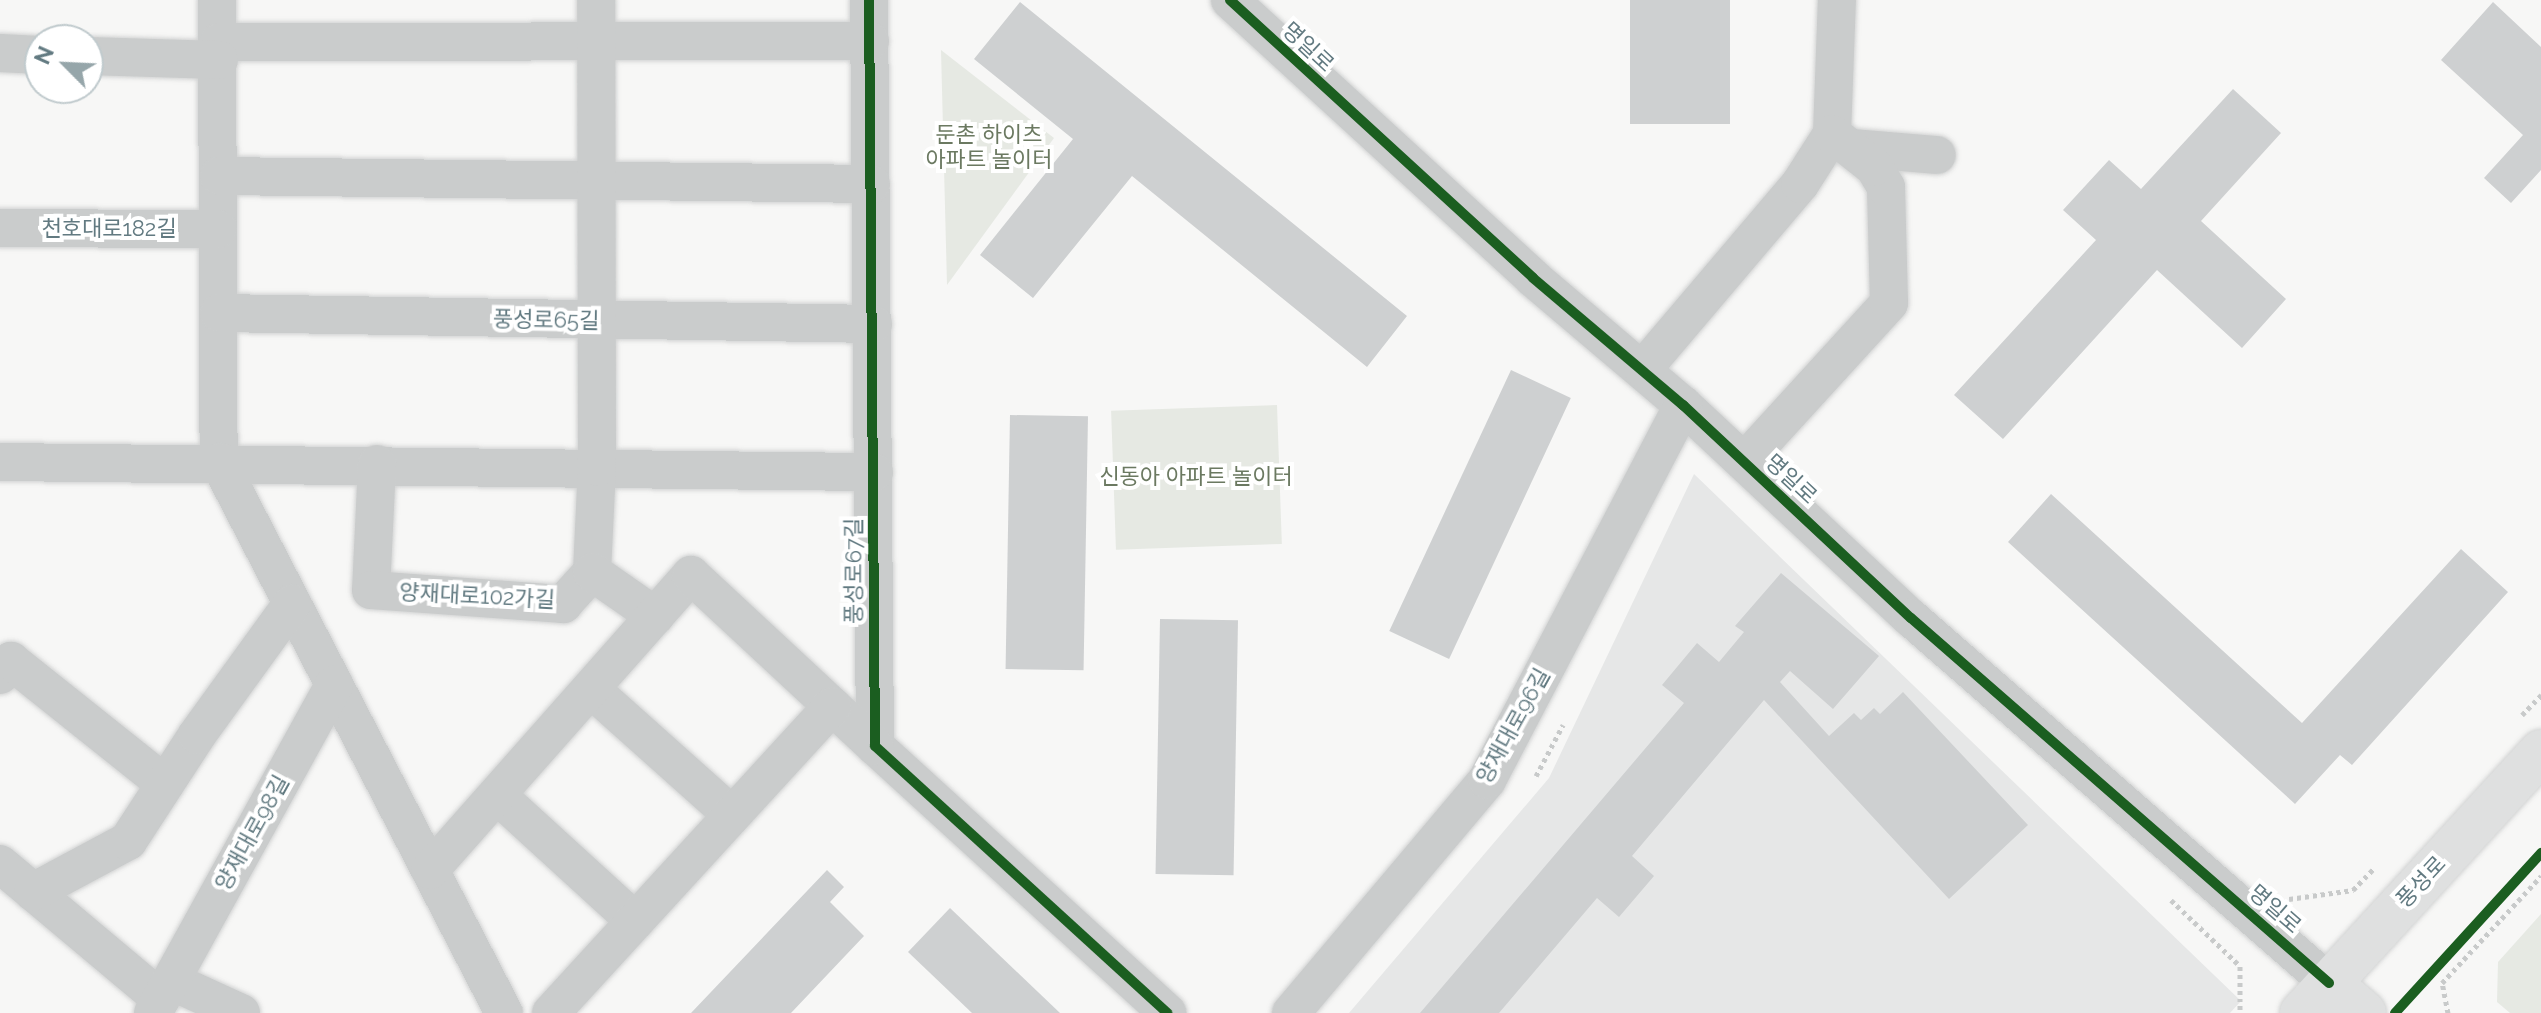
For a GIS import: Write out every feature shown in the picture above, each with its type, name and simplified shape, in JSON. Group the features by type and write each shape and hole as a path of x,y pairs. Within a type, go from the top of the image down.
{"main road":[{"name":"풍성로","path":"2315,998 2530,735"},
{"name":"명일로","path":"2315,998 2364,1013"}],"street":[{"path":"217,0 219,462 504,1013"},
{"path":"596,0 597,467 592,572 655,616"},
{"name":"풍성로67길","path":"869,0 875,746"},
{"name":"명일로","path":"1230,0 1533,278 1683,405 2315,998"},
{"path":"1643,369 1800,184 1842,141 1837,0"},
{"path":"104,55 597,42 870,41"},
{"path":"0,53 24,54"},
{"path":"1842,141 1937,155"},
{"path":"1744,462 1889,303 1886,187 1874,167 1842,141"},
{"path":"219,176 871,184"},
{"name":"천호대로182길","path":"0,228 218,229"},
{"name":"풍성로65길","path":"219,313 873,324"},
{"name":"양재대로96길","path":"1291,1013 1487,780 1683,405"},
{"path":"0,462 219,462 874,472"},
{"name":"양재대로102가길","path":"377,464 371,590 563,604 592,572"},
{"path":"430,870 691,575 1167,1013"},
{"path":"33,892 128,841 292,604"},
{"path":"0,675 11,661 165,784"},
{"name":"양재대로98길","path":"162,998 334,685"},
{"path":"591,689 732,815"},
{"path":"551,1013 832,706"},
{"path":"497,795 635,921"},
{"path":"0,864 162,998 241,1013"}],"path":[{"path":"2530,735 2541,695"},
{"path":"1524,789 1545,765 1564,722"},
{"path":"2279,901 2353,890 2375,867"},
{"path":"2448,1013 2442,983 2541,876"},
{"path":"2161,891 2240,966 2240,1013"}],"shaded area":[{"path":"1694,474 2241,1001 2230,1013 1349,1013 1549,778"}],"green space":[{"name":"둔촌 하이츠 아파트 놀이터","path":"941,50 1054,138 947,285"},
{"name":"신동아 아파트 놀이터","path":"1277,405 1282,544 1116,550 1111,411"},
{"path":"2541,914 2541,1013 2510,1013 2497,1002 2498,962"}],"building":[{"path":"1630,0 1730,0 1730,124 1630,124"},
{"path":"1020,2 1407,316 1367,367 1132,176 1033,298 980,255 1073,139 974,59"},
{"path":"2493,2 2541,47 2541,170 2511,203 2484,178 2523,135 2441,60"},
{"path":"2233,89 2281,133 2201,221 2286,299 2242,348 2157,270 2003,439 1954,395 2096,240 2063,210 2109,160 2141,189"},
{"path":"1511,370 1571,398 1449,659 1389,631"},
{"path":"1010,415 1088,416 1084,670 1006,669"},
{"path":"2051,494 2302,723 2461,549 2508,592 2352,765 2340,755 2295,804 2008,542"},
{"path":"1781,573 1879,656 1833,709 1790,671 1780,682 1829,736 1854,713 1861,720 1874,708 1880,714 1903,692 2028,825 1949,899 1764,700 1632,856 1654,876 1619,917 1597,898 1499,1013 1420,1013 1684,703 1662,685 1697,643 1719,662 1744,632 1735,626"},
{"path":"1160,619 1238,620 1234,875 1156,874"},
{"path":"827,870 844,887 830,902 864,936 791,1013 691,1013"},
{"path":"950,908 1060,1013 972,1013 908,952"}],"cycle path":[{"path":"869,0 875,746 1167,1013"},
{"path":"1230,0 1533,278 1683,405 1911,618 2329,983"},
{"path":"2395,1013 2541,853"}]}
